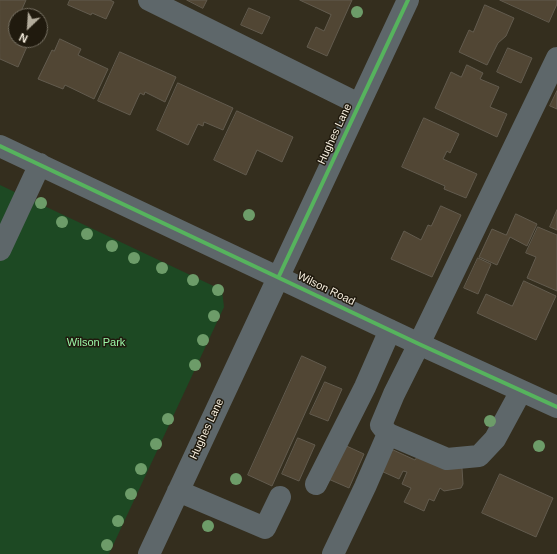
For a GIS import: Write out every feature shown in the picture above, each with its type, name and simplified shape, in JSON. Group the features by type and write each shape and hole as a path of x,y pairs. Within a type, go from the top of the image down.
{"street":[{"path":"149,0 359,104"},
{"name":"Hughes Lane","path":"149,554 408,0"},
{"path":"521,391 495,439 479,456 447,459 388,434 381,425 394,394 557,58"},
{"name":"Wilson Road","path":"0,146 279,276 419,344 521,391 556,405"},
{"path":"0,250 40,164"},
{"path":"316,484 365,386 390,330"},
{"path":"333,554 388,434"},
{"path":"178,492 266,528 280,497"}],"green space":[{"name":"Wilson Park","path":"0,185 222,290 224,307 109,554 0,554"}],"building":[{"path":"0,0 26,0 22,8 8,8 8,48 26,48 18,67 0,59"},
{"path":"70,0 110,0 114,2 106,19 92,13 91,15 68,5"},
{"path":"187,0 207,0 203,8"},
{"path":"300,0 352,0 327,56 307,47 316,27 324,31 331,15"},
{"path":"500,0 557,0 557,4 549,22"},
{"path":"485,5 514,18 506,36 498,43 487,65 459,52 469,30 473,32"},
{"path":"249,8 270,17 262,34 241,25"},
{"path":"60,39 81,49 78,55 108,69 94,99 65,85 63,89 38,79 52,50 54,51"},
{"path":"508,48 532,58 521,83 497,72"},
{"path":"120,52 176,77 165,102 145,92 144,95 140,93 130,115 98,101"},
{"path":"467,65 483,73 480,79 499,87 490,107 507,114 497,137 435,108 451,72 461,77"},
{"path":"178,83 233,108 223,130 204,122 203,126 198,124 188,145 157,130"},
{"path":"557,91 557,109 550,106"},
{"path":"237,111 293,137 282,162 257,150 246,175 214,160"},
{"path":"424,118 459,134 450,153 447,151 443,159 477,174 466,198 444,189 445,186 402,167"},
{"path":"441,206 461,215 432,277 391,259 404,231 421,240 428,225 431,226"},
{"path":"557,210 557,230 550,227"},
{"path":"516,214 537,224 527,246 510,237 497,265 479,257 492,229 506,235"},
{"path":"538,227 557,235 557,291 527,278 536,257 526,253"},
{"path":"478,258 491,264 478,294 464,288"},
{"path":"524,281 556,296 536,340 477,313 486,294 512,306"},
{"path":"302,356 326,367 272,486 248,475"},
{"path":"325,382 342,389 328,421 310,414"},
{"path":"298,438 315,445 299,481 282,474"},
{"path":"342,444 364,454 349,488 326,478"},
{"path":"391,449 415,460 417,457 462,468 463,484 461,488 444,491 440,488 434,501 429,499 424,511 404,502 411,488 402,484 407,472 403,471 399,479 381,471"},
{"path":"500,474 553,498 536,537 482,513"}],"cycle path":[{"path":"279,276 408,0"},
{"path":"0,146 419,344 557,407"}]}
